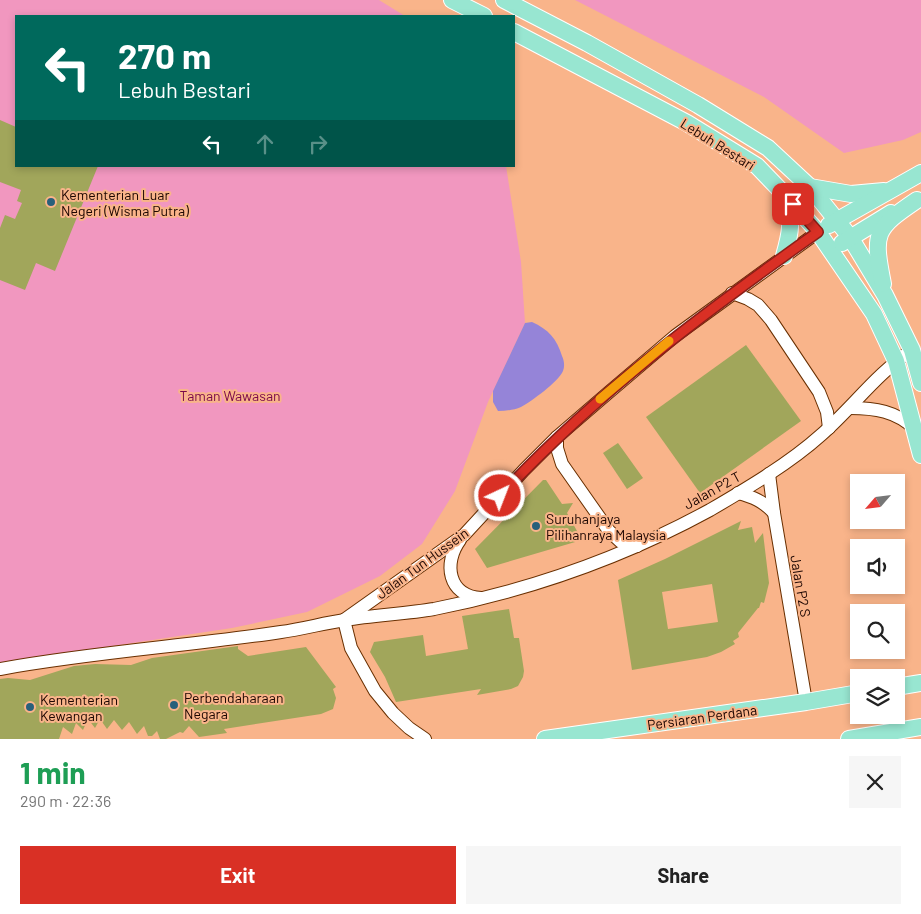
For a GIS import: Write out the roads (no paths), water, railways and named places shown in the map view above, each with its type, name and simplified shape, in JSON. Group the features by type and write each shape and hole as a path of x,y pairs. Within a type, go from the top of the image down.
{"main road":[{"path":"452,0 482,15"},
{"name":"Lebuh Bestari","path":"504,0 587,43 698,105 768,148 810,186 850,237 885,295 912,350 921,384"},
{"name":"Lebuh Bestari","path":"515,33 687,123 757,166 783,193 832,250 874,314 896,361 921,456"},
{"name":"Jalan Tun Hussein","path":"818,232 837,219 921,173"},
{"path":"810,186 851,194 890,190"},
{"path":"783,193 789,211 791,232 784,256"},
{"path":"832,250 850,237 919,199"},
{"path":"885,295 876,251 880,233 893,216 919,199"},
{"path":"905,685 921,682"},
{"name":"Persiaran Perdana","path":"545,739 850,695"},
{"path":"849,739 921,727"}],"street":[{"name":"Jalan Tun Hussein","path":"344,620 464,535 557,437 675,336 818,232"},
{"path":"732,293 758,305 771,320 819,392 827,412 829,428"},
{"name":"Jalan P2 T","path":"0,670 52,660 282,632 344,620 432,609 516,590 578,570 637,546 708,511 769,474 820,437 896,361 912,350"},
{"path":"850,408 873,408 890,412 902,418 915,429"},
{"path":"557,437 557,448 562,464 609,531 621,542 637,546"},
{"name":"Jalan P2 S","path":"769,474 806,702"},
{"path":"738,493 760,501 774,513"},
{"path":"464,535 453,551 450,560 450,570 458,587 465,594 474,598 483,598"},
{"path":"344,620 351,648 375,691 393,713 409,728 425,739"}],"place":[{"name":"Kementerian Luar Negeri (Wisma Putra)","path":"51,202"},
{"name":"Suruhanjaya Pilihanraya Malaysia","path":"536,526"},
{"name":"Perbendaharaan Negara","path":"174,705"},
{"name":"Kementerian Kewangan","path":"30,707"}],"park label":[{"name":"Taman Wawasan","path":"230,395"}]}
